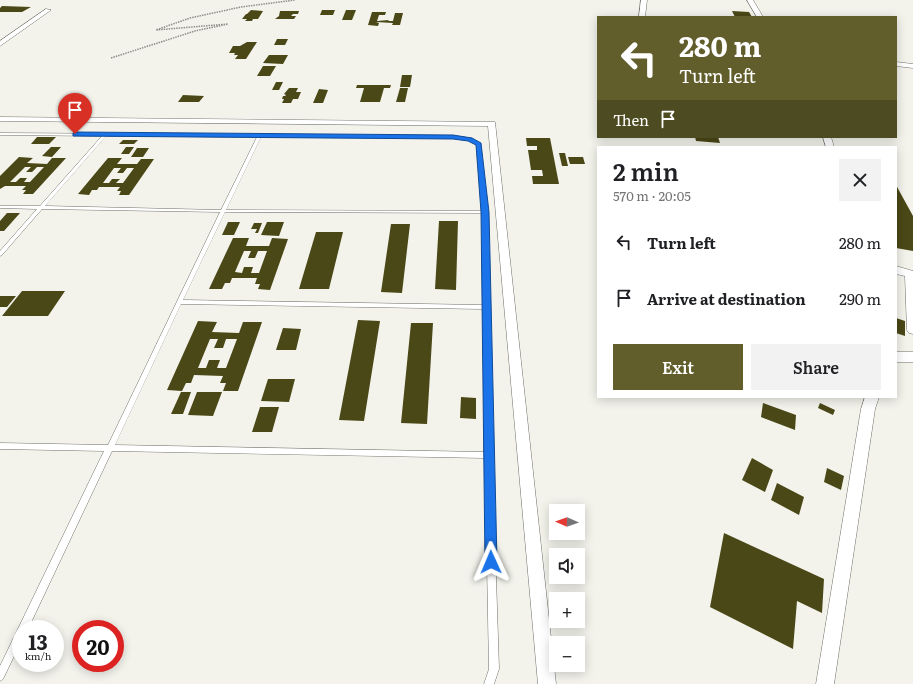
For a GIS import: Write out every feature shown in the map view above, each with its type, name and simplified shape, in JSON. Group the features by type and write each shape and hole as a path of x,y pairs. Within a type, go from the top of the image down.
{"street":[{"path":"642,16 644,0"},
{"path":"750,0 759,16"},
{"path":"0,44 48,10"},
{"path":"0,40 9,38"},
{"path":"897,64 913,66"},
{"path":"0,119 492,124 547,684"},
{"path":"897,270 910,274 913,330"},
{"path":"897,358 913,357"},
{"path":"825,684 868,409 872,398"}],"lane":[{"path":"0,134 453,137 470,139 479,145 485,212 488,455 494,669 488,684"},
{"path":"0,254 104,134"},
{"path":"27,620 259,136"},
{"path":"0,207 224,211 485,212"},
{"path":"180,302 486,307"},
{"path":"0,446 488,455"},
{"path":"0,676 12,651"}],"path":[{"path":"111,58 195,31 228,24 156,30 190,18 241,7 295,0"}],"building":[{"path":"2,6 31,7 22,12 0,12 0,8"},
{"path":"251,10 263,11 258,19 253,19 252,21 245,21 247,19 242,19"},
{"path":"322,10 335,10 333,15 320,15"},
{"path":"346,10 356,10 352,20 342,20"},
{"path":"280,11 299,11 298,14 293,14 291,16 296,16 294,19 275,19 279,16"},
{"path":"732,11 749,12 751,16 734,16"},
{"path":"372,12 386,12 385,15 379,15 377,21 393,21 395,13 403,13 400,25 376,22 379,23 378,26 368,25"},
{"path":"277,39 288,39 285,45 274,45"},
{"path":"247,42 257,42 246,59 235,59 238,55 234,55 235,53 229,53 233,46 240,46"},
{"path":"269,55 288,55 283,64 263,63"},
{"path":"263,66 276,66 270,76 257,76"},
{"path":"402,75 412,75 410,87 400,87"},
{"path":"276,82 283,82 279,90 272,90"},
{"path":"357,85 391,85 390,88 384,88 380,102 360,102 364,88 356,88"},
{"path":"289,88 298,88 296,92 301,92 298,99 293,99 291,103 282,103 284,99 282,99 283,96 286,95 284,94"},
{"path":"400,88 408,88 405,102 396,102"},
{"path":"319,89 328,90 323,103 313,103"},
{"path":"183,95 204,96 199,102 178,102"},
{"path":"37,137 56,137 49,144 31,144"},
{"path":"526,138 550,138 559,184 533,184 532,176 543,176 542,170 531,170 528,150 537,150 537,146 527,146"},
{"path":"695,138 718,138 720,143 696,141"},
{"path":"123,140 138,140 134,144 119,144"},
{"path":"51,147 61,147 52,157 42,156"},
{"path":"126,147 134,147 129,154 121,154"},
{"path":"137,148 149,148 143,157 131,157"},
{"path":"559,153 565,153 568,166 562,166"},
{"path":"19,157 33,158 27,163 47,164 52,158 66,158 33,194 23,194 26,190 22,190 26,186 5,186 0,189 0,176","holes":["25,167 31,167 26,172 32,172 37,167 44,167 30,182 24,182 27,178 20,178 16,182 10,182"]},
{"path":"568,157 583,157 585,164 570,164"},
{"path":"108,158 122,158 117,164 137,164 141,159 154,159 129,195 119,195 121,191 117,191 120,187 99,187 97,190 92,190 89,195 78,194","holes":["114,168 121,168 117,173 123,173 127,168 134,168 123,183 116,183 120,179 112,179 109,183 103,183"]},
{"path":"897,187 913,216 913,251 897,248"},
{"path":"7,213 20,213 4,231 0,231 0,221"},
{"path":"439,221 458,221 456,290 435,289"},
{"path":"228,222 240,222 234,235 222,235"},
{"path":"267,222 284,222 279,236 261,235"},
{"path":"254,223 262,223 258,233 255,233 257,229 251,229"},
{"path":"391,224 410,224 402,293 381,292"},
{"path":"316,232 343,232 329,289 299,289"},
{"path":"233,238 249,238 246,246 269,246 272,238 288,239 270,290 258,289 260,284 255,284 257,278 232,278 230,283 225,283 222,289 209,289","holes":["244,251 251,251 248,258 255,258 258,251 267,251 259,273 251,273 253,267 244,267 242,273 235,272"]},
{"path":"22,291 65,291 48,316 2,316"},
{"path":"0,296 16,296 7,307 0,307"},
{"path":"897,318 905,321 905,336 897,333"},
{"path":"358,320 380,321 364,421 339,420"},
{"path":"198,321 217,322 212,332 239,333 243,322 262,322 238,391 223,391 226,383 220,383 223,376 194,375 191,383 186,383 182,391 167,390","holes":["210,339 218,339 214,348 223,348 226,339 237,339 226,368 217,368 220,360 209,360 206,368 198,368"]},
{"path":"411,323 433,323 427,424 401,423"},
{"path":"283,328 301,329 296,350 276,350"},
{"path":"268,379 295,379 289,402 261,401"},
{"path":"181,392 191,392 183,414 171,414"},
{"path":"197,392 222,392 213,416 188,415"},
{"path":"461,397 476,398 476,419 460,418"},
{"path":"763,403 796,415 795,430 761,417"},
{"path":"820,403 835,410 833,415 818,408"},
{"path":"260,407 279,407 272,432 252,432"},
{"path":"752,458 773,470 765,492 742,480"},
{"path":"827,468 844,476 841,490 824,482"},
{"path":"777,483 804,497 799,515 771,500"},
{"path":"724,533 824,579 822,613 797,601 793,649 710,607"}],"route":[{"path":"75,134 462,137 470,139 479,145 485,212 491,562"}]}
